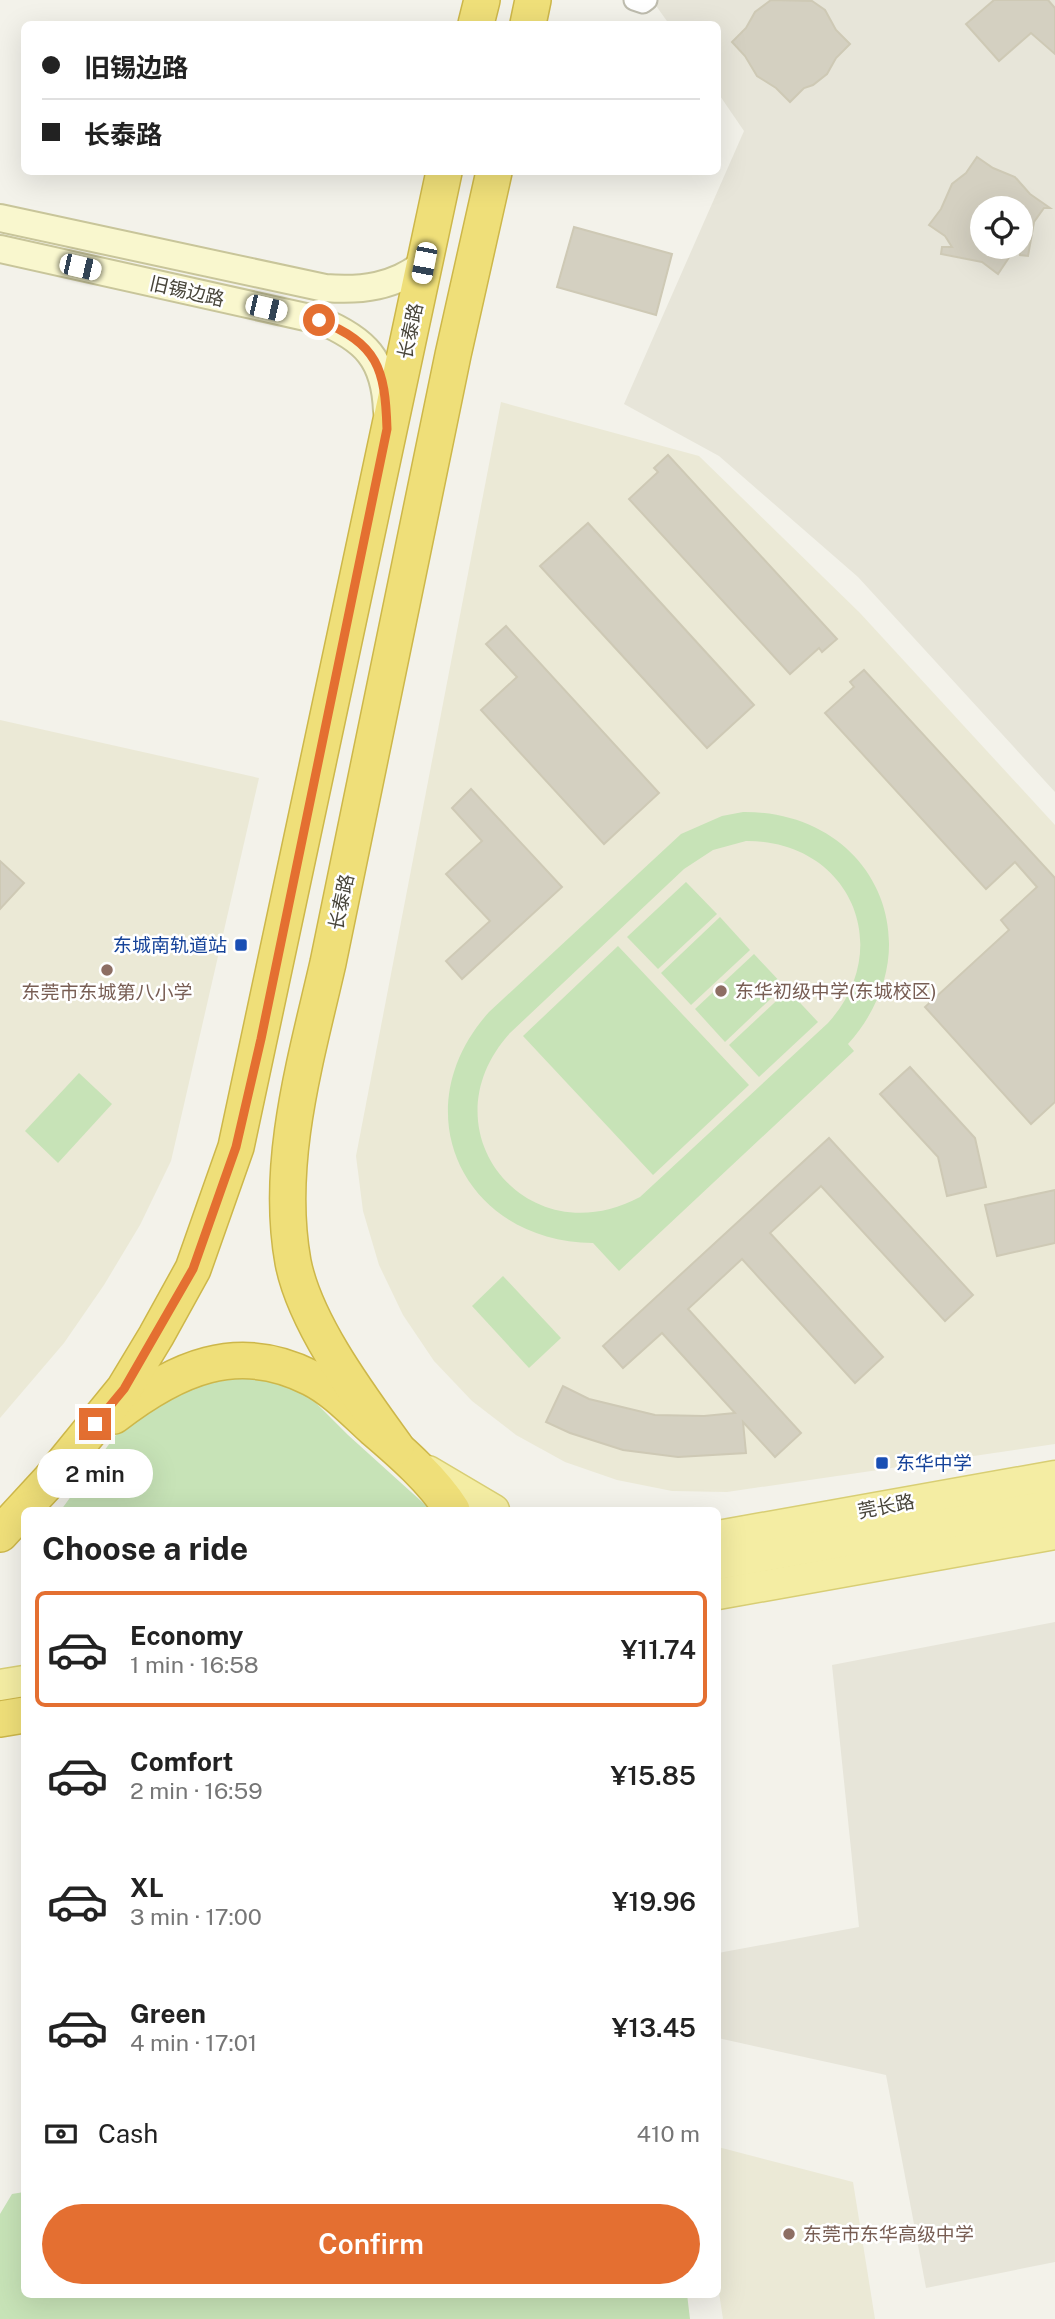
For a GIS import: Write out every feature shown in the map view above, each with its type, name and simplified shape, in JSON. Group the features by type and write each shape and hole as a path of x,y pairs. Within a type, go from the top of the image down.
{"highway":[{"path":"477,21 482,0"},
{"path":"529,21 533,0"},
{"name":"长泰路","path":"80,1442 124,1389 193,1269 236,1147 261,1039 387,429 443,175"},
{"name":"长泰路","path":"396,1447 335,1358 312,1312 294,1264 288,1209 291,1145 308,1051 453,355 493,175"},
{"path":"45,1496 80,1442 130,1404 166,1381 206,1365 246,1359 282,1367 312,1379 339,1398 396,1447 449,1507"},
{"path":"0,1534 21,1516"},
{"path":"0,1719 21,1716"}],"main road":[{"path":"396,1447 441,1480 489,1507"},
{"name":"莞长路","path":"721,1535 1055,1476"},
{"name":"莞长路","path":"721,1563 1055,1505"},
{"path":"721,1593 1055,1534"},
{"path":"0,1685 21,1682"}],"street":[{"path":"634,0 647,0"},
{"name":"旧锡边路","path":"0,218 325,288 352,290 379,285 401,279 424,263"},
{"name":"旧锡边路","path":"0,249 319,320 338,328 358,340 380,367 386,393 387,429"}],"shaded area":[{"path":"652,0 1055,0 1055,792 858,577 719,456 624,404 744,131 721,97 721,21 667,21"},
{"name":"东华初级中学(东城校区)","path":"501,402 699,456 860,613 1055,825 1055,1444 727,1492 672,1491 617,1480 565,1462 516,1435 472,1401 434,1361 403,1315 379,1265 363,1211 356,1156"},
{"name":"东莞市东城第八小学","path":"0,720 259,778 171,1161 140,1225 104,1285 64,1343 0,1418"},
{"path":"1055,1622 1055,2262 926,2288 886,2075 721,2039 721,1952 859,1927 832,1665"},
{"name":"东莞市东华高级中学","path":"721,2148 853,2182 875,2319 723,2319 720,2298"}],"green space":[{"path":"743,812 789,818 827,834 857,859 878,891 888,927 887,966 874,1006 848,1044 854,1051 619,1271 593,1243 548,1237 510,1220 480,1195 459,1164 449,1128 450,1089 463,1050 489,1012 681,834 722,816","holes":["746,841 782,845 812,858 835,878 852,903 860,932 859,962 849,993 828,1023 640,1197 598,1211 559,1211 526,1197 500,1174 483,1143 478,1108 486,1070 510,1033 684,869 713,850"]},
{"path":"686,882 717,914 658,969 627,937"},
{"path":"720,917 750,950 691,1005 661,973"},
{"path":"618,946 749,1085 653,1175 523,1036"},
{"path":"754,954 784,986 725,1042 695,1009"},
{"path":"788,990 818,1022 759,1077 729,1045"},
{"path":"79,1073 112,1104 58,1163 25,1131"},
{"path":"503,1276 561,1338 529,1368 472,1306"},
{"path":"206,1374 264,1378 303,1390 428,1507 63,1507 115,1436 150,1399"},
{"path":"21,2192 21,2298 687,2298 690,2319 0,2319 0,2214 12,2194"}],"building":[{"path":"771,0 812,1 825,10 836,30 850,44 836,58 827,74 813,85 804,88 790,102 776,88 757,76 745,56 732,42 746,28 755,12"},
{"path":"994,0 1048,0 1055,8 1055,54 1031,33 999,61 966,24"},
{"path":"977,157 993,168 1015,177 1033,196 970,196 970,259 1008,259 998,274 982,262 941,254 942,247 952,247 945,236 929,225 941,209 952,184 966,173"},
{"path":"1033,196 1050,208 1044,208 1033,228"},
{"path":"574,227 672,254 656,315 557,287"},
{"path":"668,455 837,639 822,652 819,648 790,674 629,499 658,472 654,468"},
{"path":"588,523 754,705 707,748 540,566"},
{"path":"506,626 659,793 604,844 481,710 517,677 486,644"},
{"path":"864,670 1055,878 1055,1102 1031,1124 925,1007 1009,930 1001,920 1037,887 1015,862 986,889 825,713 854,687 850,682"},
{"path":"471,789 562,887 462,979 446,961 490,921 446,874 482,841 452,808"},
{"path":"0,861 24,883 0,909"},
{"path":"910,1067 975,1138 986,1187 947,1196 938,1157 880,1094"},
{"path":"829,1138 973,1295 945,1321 821,1186 770,1233 883,1357 855,1383 742,1259 688,1309 801,1433 775,1457 743,1422 746,1453 678,1457 623,1450 570,1433 546,1422 563,1386 589,1399 655,1415 704,1416 735,1413 662,1333 623,1368 603,1346"},
{"path":"1055,1190 1055,1243 997,1256 985,1205"}],"place":[{"name":"东城南轨道站","path":"241,945"},
{"name":"东莞市东城第八小学","path":"107,970"},
{"name":"东华初级中学(东城校区)","path":"721,991"},
{"name":"东华中学","path":"882,1463"},
{"name":"东莞市东华高级中学","path":"789,2234"}],"route":[{"path":"95,1424 124,1389 193,1269 236,1147 261,1039 387,429 386,393 380,367 358,340 319,320"}]}
